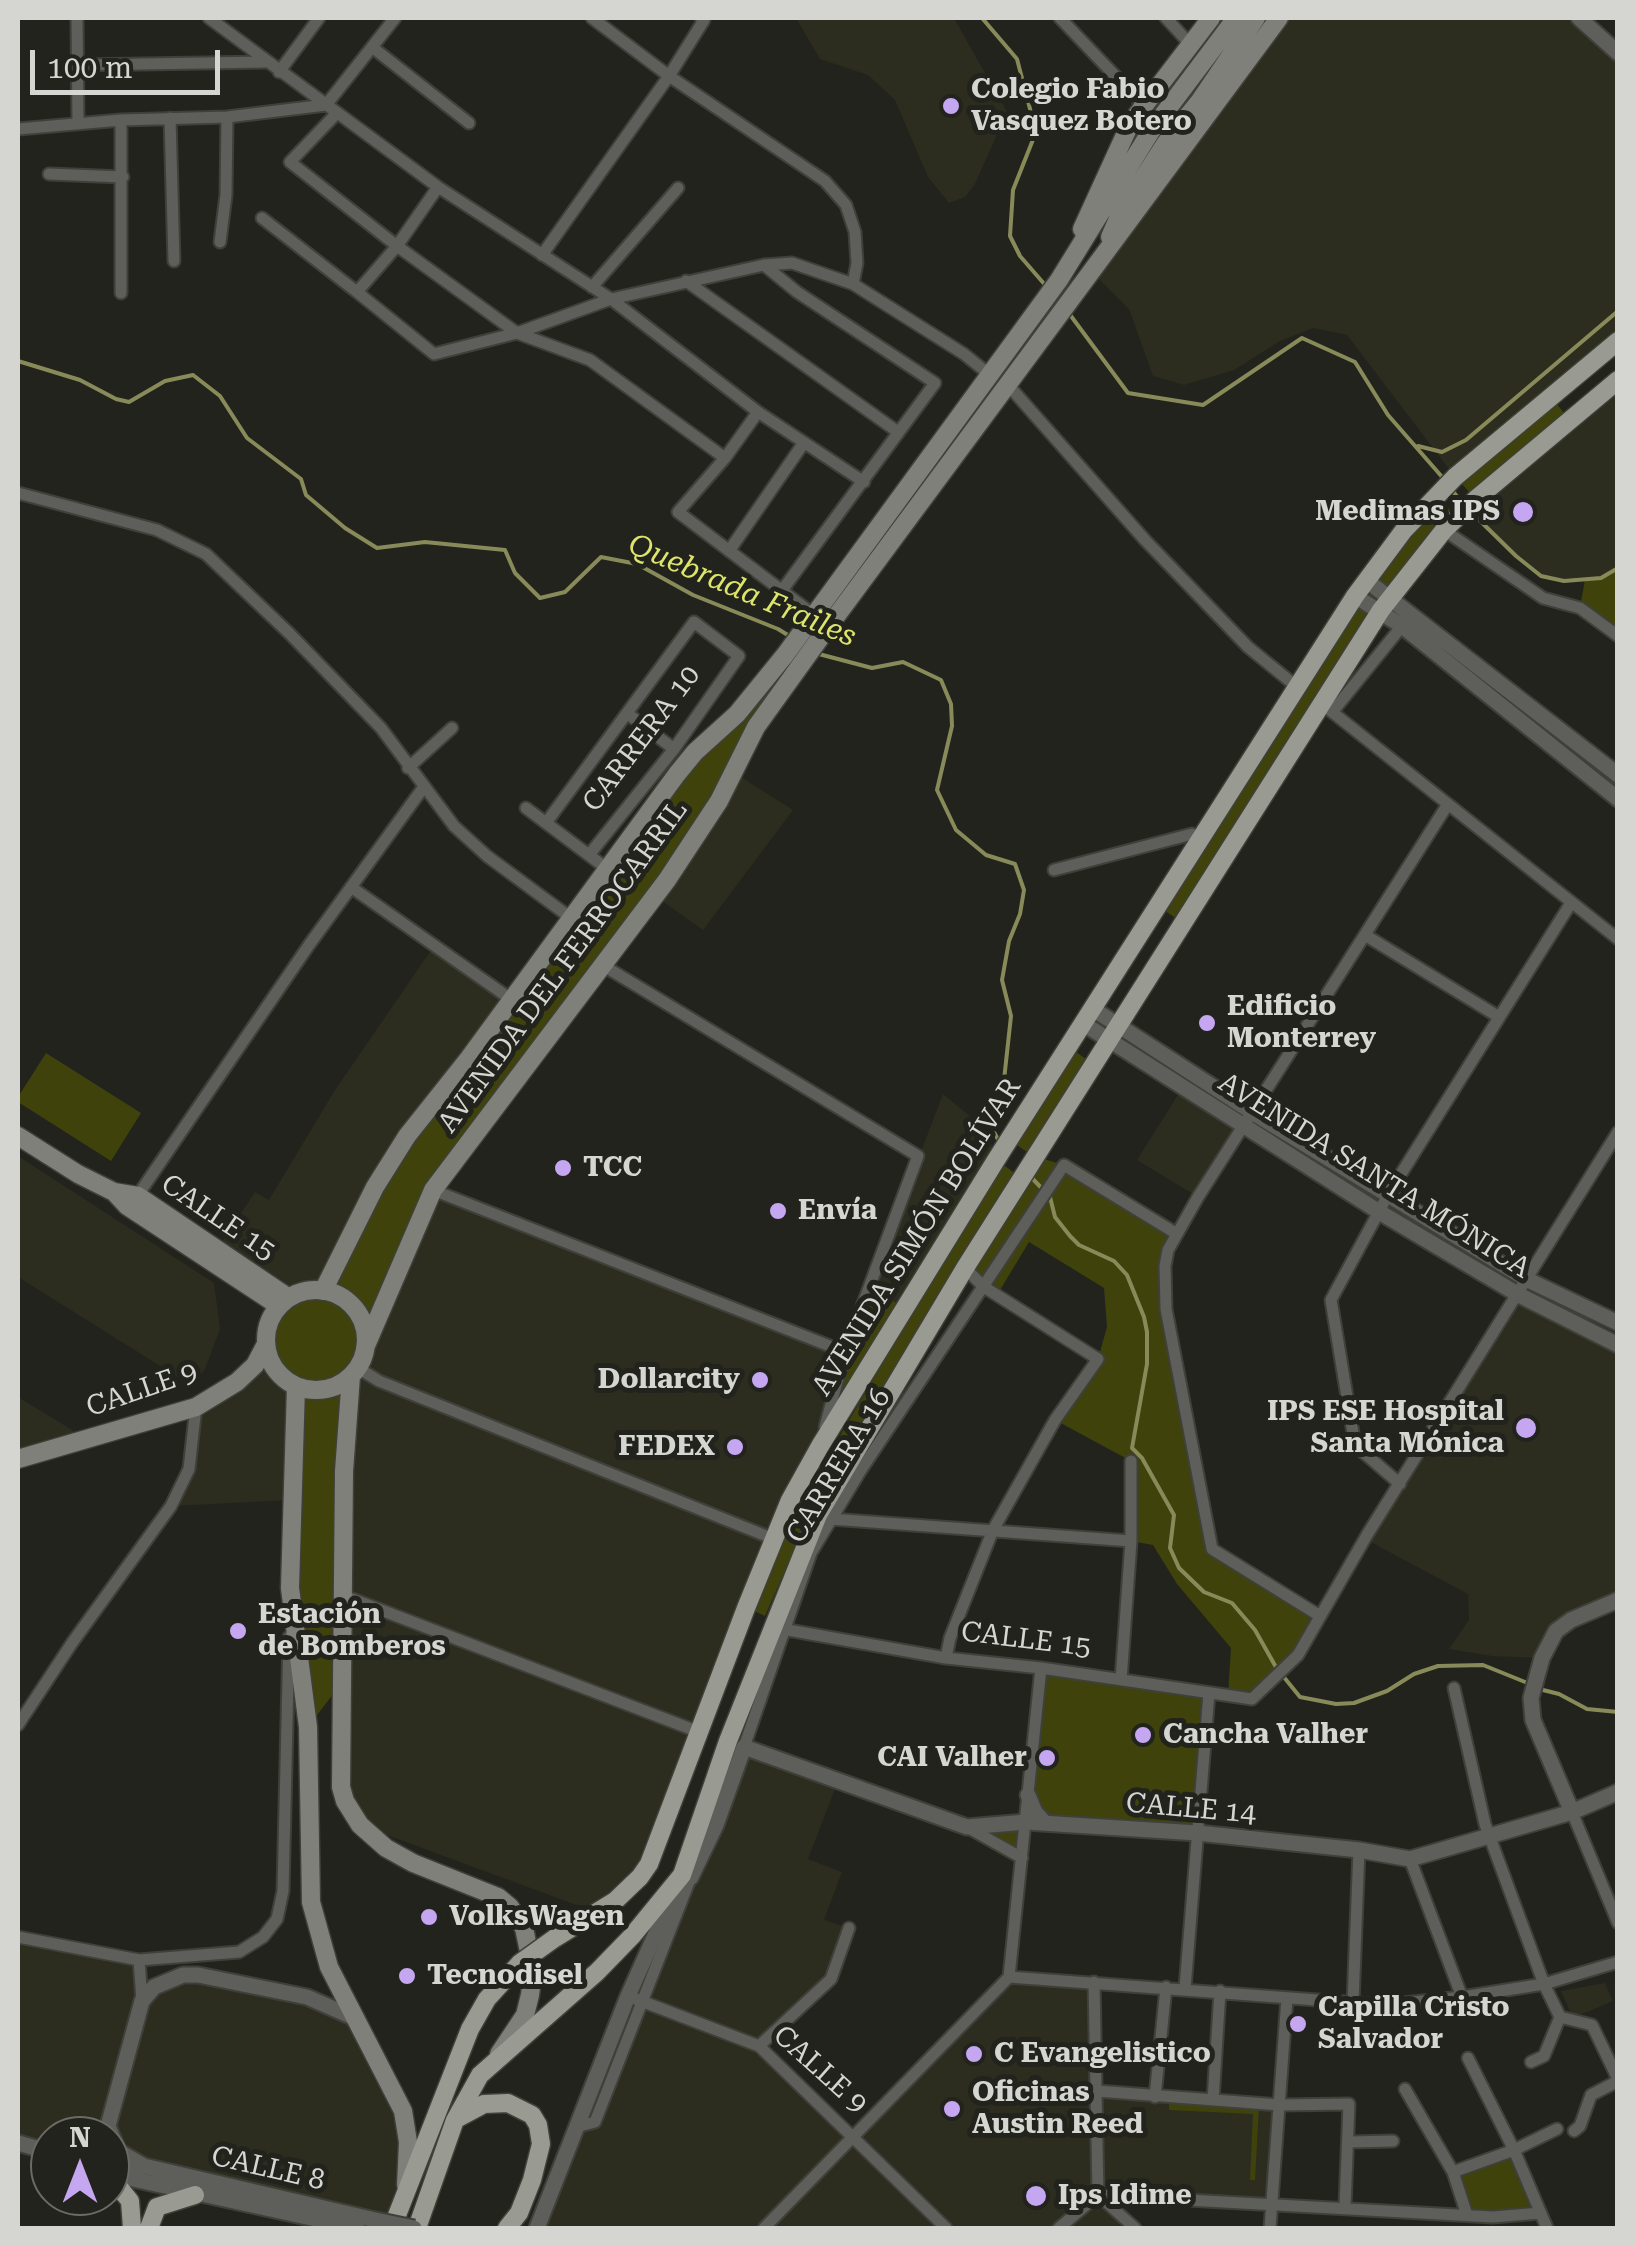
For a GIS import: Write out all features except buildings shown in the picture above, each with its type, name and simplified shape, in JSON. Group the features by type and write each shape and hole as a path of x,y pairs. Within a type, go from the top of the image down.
{"main road":[{"path":"1077,253 1082,224 1130,124 1211,18"},
{"path":"1077,253 1236,18"},
{"path":"1099,266 1158,137 1198,102 1256,18"},
{"path":"1099,266 1280,18"},
{"name":"AVENIDA DEL FERROCARRIL","path":"365,1348 433,1190 520,1071 604,966 720,801 756,727 814,626 1077,253"},
{"name":"AVENIDA DEL FERROCARRIL","path":"814,626 1009,386 1099,266"},
{"name":"AVENIDA SIMÓN BOLÍVAR","path":"392,2228 470,2029 487,1999 520,1963 615,1901 640,1877 655,1851 790,1500 996,1160 1296,686 1388,549 1436,496 1618,341"},
{"name":"AVENIDA SIMÓN BOLÍVAR","path":"415,2228 455,2120 480,2074 597,1972 687,1876 818,1514 965,1268 1328,707 1386,603 1451,523 1618,380"},
{"name":"AVENIDA DEL FERROCARRIL","path":"323,1291 406,1136 512,1000 676,774 792,661"},
{"name":"CALLE 15","path":"18,1136 78,1174 133,1201 284,1302"},
{"path":"355,1372 321,1390 296,1386 281,1376 270,1362 266,1331 284,1302 300,1292 334,1294 352,1306 364,1326 365,1348 355,1372 344,1471 341,1787 351,1812 372,1836 399,1856 498,1897 518,1916 528,1937 534,1970 528,2005 496,2058"},
{"name":"CALLE 9","path":"18,1460 196,1407 237,1382 254,1365 266,1344"},
{"path":"296,1386 290,1588 308,1727 311,1902 330,1968 395,2091 407,2125 405,2195"},
{"path":"455,2120 484,2104 508,2102 532,2116 538,2125 541,2144 532,2180 519,2213 507,2228"},
{"path":"150,2228 158,2207 194,2195"},
{"path":"130,2200 132,2228"}],"street":[{"path":"77,18 78,123"},
{"path":"209,18 438,187 611,298 758,412 864,482"},
{"path":"222,29 231,18"},
{"path":"279,72 319,18"},
{"path":"395,18 290,162 517,333 590,360 725,458"},
{"path":"592,18 669,76 825,181 846,205 854,232 857,263 853,284"},
{"path":"1060,18 1143,105"},
{"path":"1166,18 1190,44"},
{"path":"1579,18 1618,53"},
{"path":"542,256 669,76 703,19"},
{"path":"372,48 468,123"},
{"path":"80,65 267,62"},
{"path":"18,129 331,110"},
{"path":"220,242 226,195 227,117"},
{"path":"170,118 174,262"},
{"path":"121,120 121,293"},
{"path":"49,174 123,178"},
{"path":"358,292 397,246 438,187"},
{"path":"592,287 678,188"},
{"path":"262,218 434,354 517,333 611,298 764,265 792,263 853,284 964,354 990,375"},
{"path":"764,265 798,292 935,382 783,589"},
{"path":"686,281 898,432"},
{"path":"1009,386 1145,540 1248,646 1296,686"},
{"path":"758,412 678,512 783,589 814,626"},
{"path":"729,552 803,444"},
{"path":"18,493 158,530 206,554 368,716 454,826 486,856 570,918"},
{"path":"1451,523 1542,598 1580,608 1618,636"},
{"path":"1361,588 1614,766"},
{"path":"1386,603 1402,626 1618,798"},
{"name":"CARRERA 10","path":"588,855 674,749 738,656 694,622 628,714"},
{"path":"1402,626 1328,707 1618,940"},
{"path":"546,823 628,714 674,749"},
{"path":"408,768 452,728"},
{"path":"133,1201 423,788"},
{"path":"1448,804 1242,1126 1176,1234 1165,1266 1166,1310 1212,1549 1320,1616 1618,1132"},
{"path":"526,808 606,868"},
{"path":"1054,870 1192,834 1200,840"},
{"path":"351,887 512,1000"},
{"path":"1400,1484 1355,1445 1331,1300 1390,1193 1572,903"},
{"path":"1366,935 1499,1016"},
{"path":"604,966 918,1156 846,1352 820,1446"},
{"path":"1088,1016 1115,1033"},
{"name":"AVENIDA SANTA MÓNICA","path":"1115,1033 1390,1193 1528,1280 1618,1324"},
{"name":"AVENIDA SANTA MÓNICA","path":"1115,1033 1242,1126 1381,1213 1520,1295 1618,1345"},
{"name":"CARRERA 16","path":"538,2228 576,2128 687,1876 716,1825 779,1628 831,1520 1064,1165 1176,1234"},
{"path":"433,1190 846,1352"},
{"path":"946,1658 950,1638 994,1530 1055,1420 1098,1359 984,1287 965,1268"},
{"path":"355,1372 774,1539"},
{"path":"18,1725 171,1506 188,1469 196,1407"},
{"path":"1121,1680 1131,1542 1131,1461"},
{"path":"831,1520 1131,1542"},
{"path":"18,1937 140,1960 239,1952 262,1938 277,1919 284,1891 290,1588"},
{"path":"1618,1588 1617,1600 1571,1620 1556,1631 1542,1658 1531,1698 1533,1720 1614,1904 1618,1923"},
{"path":"342,1595 699,1732"},
{"name":"CALLE 15","path":"779,1628 946,1658 1252,1699 1298,1655 1320,1616"},
{"path":"764,2228 1009,1977 1041,1668"},
{"path":"1454,1688 1490,1836 1544,1984 1560,2017 1544,2056 1531,2062"},
{"path":"1185,1988 1208,1693"},
{"name":"CALLE 14","path":"744,1747 966,1827 1022,1858"},
{"path":"1462,1998 1410,1859 1572,1812 1618,1792"},
{"path":"1028,1795 1044,1823"},
{"name":"CALLE 14","path":"966,1827 1026,1822 1198,1833 1410,1859"},
{"path":"1353,2002 1359,1850"},
{"path":"759,2046 832,1978 848,1928"},
{"path":"140,1960 142,2001 108,2126 118,2151 144,2166"},
{"path":"1009,1977 1384,2005 1462,1998 1544,1984 1618,1962"},
{"path":"142,2001 154,1987 166,1981 198,1975 307,1998 357,2020"},
{"path":"1094,1982 1098,2195 1135,2228"},
{"path":"1155,2097 1166,1987"},
{"path":"1213,2100 1220,1991"},
{"name":"CALLE 9","path":"635,1998 759,2046 946,2228"},
{"path":"1270,2228 1287,1998"},
{"path":"1560,2017 1592,2025 1618,2080 1591,2095 1580,2126 1574,2131"},
{"path":"1468,2058 1547,2228"},
{"path":"1405,2089 1453,2172 1467,2216"},
{"path":"1097,2091 1280,2105 1349,2104 1345,2206"},
{"path":"1453,2172 1558,2129"},
{"path":"1350,2142 1393,2140"},
{"name":"CALLE 8","path":"130,2164 364,2224"},
{"name":"CALLE 8","path":"130,2180 194,2195 364,2224 415,2228"},
{"path":"1059,2228 1098,2195 1345,2206 1467,2216 1494,2223 1540,2213"},
{"path":"1439,2214 1440,2228"}],"shaded area":[{"name":"Colegio Fabio Vasquez Botero","path":"796,18 954,18 1007,112 975,184 965,197 949,203 928,177 895,100 868,75 820,59"},
{"path":"1279,18 1579,18 1617,53 1617,341 1455,477 1347,335 1313,328 1280,341 1234,370 1184,385 1153,376 1129,309 1093,273"},
{"path":"1617,380 1617,568 1601,578 1564,581 1541,576 1467,508"},
{"path":"1556,403 1564,413 1470,493 1461,483"},
{"path":"1441,501 1452,512 1385,593 1372,584"},
{"path":"1617,568 1617,636 1580,608 1585,579 1601,578"},
{"path":"1362,599 1375,607 1177,919 1165,911"},
{"path":"776,679 780,682 719,801 433,1190 358,1368 340,1685 308,1727 290,1588 296,1386 270,1362 266,1344 271,1318 289,1298 323,1290 375,1187 606,868 737,714 759,702"},
{"path":"733,772 793,810 703,930 655,896"},
{"path":"434,946 512,1000 323,1291 289,1298 216,1251 255,1192 269,1200 335,1090"},
{"path":"1073,1050 1089,1061 1030,1154 1014,1143"},
{"path":"46,1053 141,1113 111,1161 18,1102"},
{"path":"1183,1087 1242,1127 1198,1197 1137,1160"},
{"path":"943,1094 989,1132 989,1154 996,1160 905,1308 869,1287"},
{"path":"18,1156 214,1283 220,1329 205,1369 192,1386 18,1277"},
{"path":"1037,1157 1064,1165 1176,1234 1168,1250 1166,1309 1212,1549 1320,1616 1298,1655 1252,1699 1228,1695 1231,1648 1177,1584 1153,1545 1131,1541 1131,1461 1055,1420 1098,1359 1107,1327 1104,1288 1029,1242 997,1295 965,1268"},
{"path":"1001,1163 1017,1175 811,1511 765,1616 754,1611 799,1505"},
{"path":"433,1190 845,1352 820,1446 655,1851 598,1913 360,1825 345,1801 351,1376"},
{"path":"869,1287 905,1308 820,1446"},
{"name":"IPS ESE Hospital Santa Mónica","path":"1519,1295 1617,1345 1617,1600 1571,1620 1542,1658 1449,1649 1469,1620 1468,1594 1365,1539"},
{"path":"266,1344 271,1362 281,1376 296,1386 291,1500 171,1506 189,1469 196,1407"},
{"path":"18,1397 87,1439 18,1459"},
{"path":"1041,1668 1209,1693 1198,1833 1026,1822"},
{"path":"744,1747 838,1781 808,1859 842,1872 824,1920 849,1928 831,1979 759,2046 854,2138 1009,1977 1094,1982 1098,2091 1280,2105 1271,2205 1100,2195 1135,2228 538,2228 576,2127 595,2122"},
{"path":"1026,1822 1022,1858 967,1827"},
{"path":"18,1937 139,1960 142,1999 183,1975 307,1997 357,2019 407,2125 394,2224 130,2160 130,2116 30,2116 30,2146 18,2143"},
{"path":"1605,1983 1613,2001 1573,2018 1561,1991"},
{"path":"1169,2103 1259,2107 1255,2180 1250,2180 1253,2114 1169,2110"},
{"path":"1514,2150 1540,2213 1467,2215 1453,2173"}],"waterway":[{"path":"982,18 1017,59 1036,132 1013,190 1010,236 1020,256 1046,286"},
{"path":"1418,446 1442,452 1466,440 1618,311"},
{"path":"1068,312 1128,393 1203,405 1302,338 1355,362 1388,415 1443,478"},
{"name":"Quebrada Frailes","path":"18,361 80,380 129,402 165,381 193,375 220,396 247,438 301,479 306,495 345,528 377,548 425,542 505,550 515,573 540,598 565,592 601,557 637,564 693,595 791,637"},
{"path":"1451,489 1464,505"},
{"path":"1471,512 1541,576 1564,581 1601,578 1618,568"},
{"name":"Quebrada Frailes","path":"815,653 872,668 903,662 941,680 951,704 952,726 937,790 956,830 986,855 1015,864 1024,890 1002,980 1011,1016 1004,1080 989,1123 1000,1143"},
{"name":"Quebrada Frailes","path":"1030,1176 1050,1197 1055,1217 1070,1236 1079,1245 1114,1261 1127,1275 1147,1332 1147,1364 1132,1448 1142,1458 1174,1515 1170,1548 1179,1568 1204,1592 1232,1603 1255,1630 1277,1669"},
{"name":"Quebrada Frailes","path":"1283,1676 1300,1697 1336,1704 1354,1703 1387,1691 1414,1674 1438,1666 1483,1665 1530,1684"},
{"name":"Quebrada Frailes","path":"1539,1689 1559,1694 1587,1709 1618,1712"}],"place":[{"name":"Colegio Fabio Vasquez Botero","path":"951,106"},
{"name":"Medimas IPS","path":"1523,512"},
{"name":"Edificio Monterrey","path":"1207,1023"},
{"name":"TCC","path":"563,1168"},
{"name":"Envía","path":"778,1211"},
{"name":"Dollarcity","path":"760,1380"},
{"name":"IPS ESE Hospital Santa Mónica","path":"1526,1428"},
{"name":"FEDEX","path":"735,1447"},
{"name":"Estación de Bomberos","path":"238,1631"},
{"name":"Cancha Valher","path":"1143,1735"},
{"name":"CAI Valher","path":"1047,1758"},
{"name":"VolksWagen","path":"429,1917"},
{"name":"Tecnodisel","path":"407,1976"},
{"name":"Capilla Cristo Salvador","path":"1298,2024"},
{"name":"C Evangelistico","path":"974,2054"},
{"name":"Oficinas Austin Reed","path":"952,2109"},
{"name":"Ips Idime","path":"1036,2196"}]}
